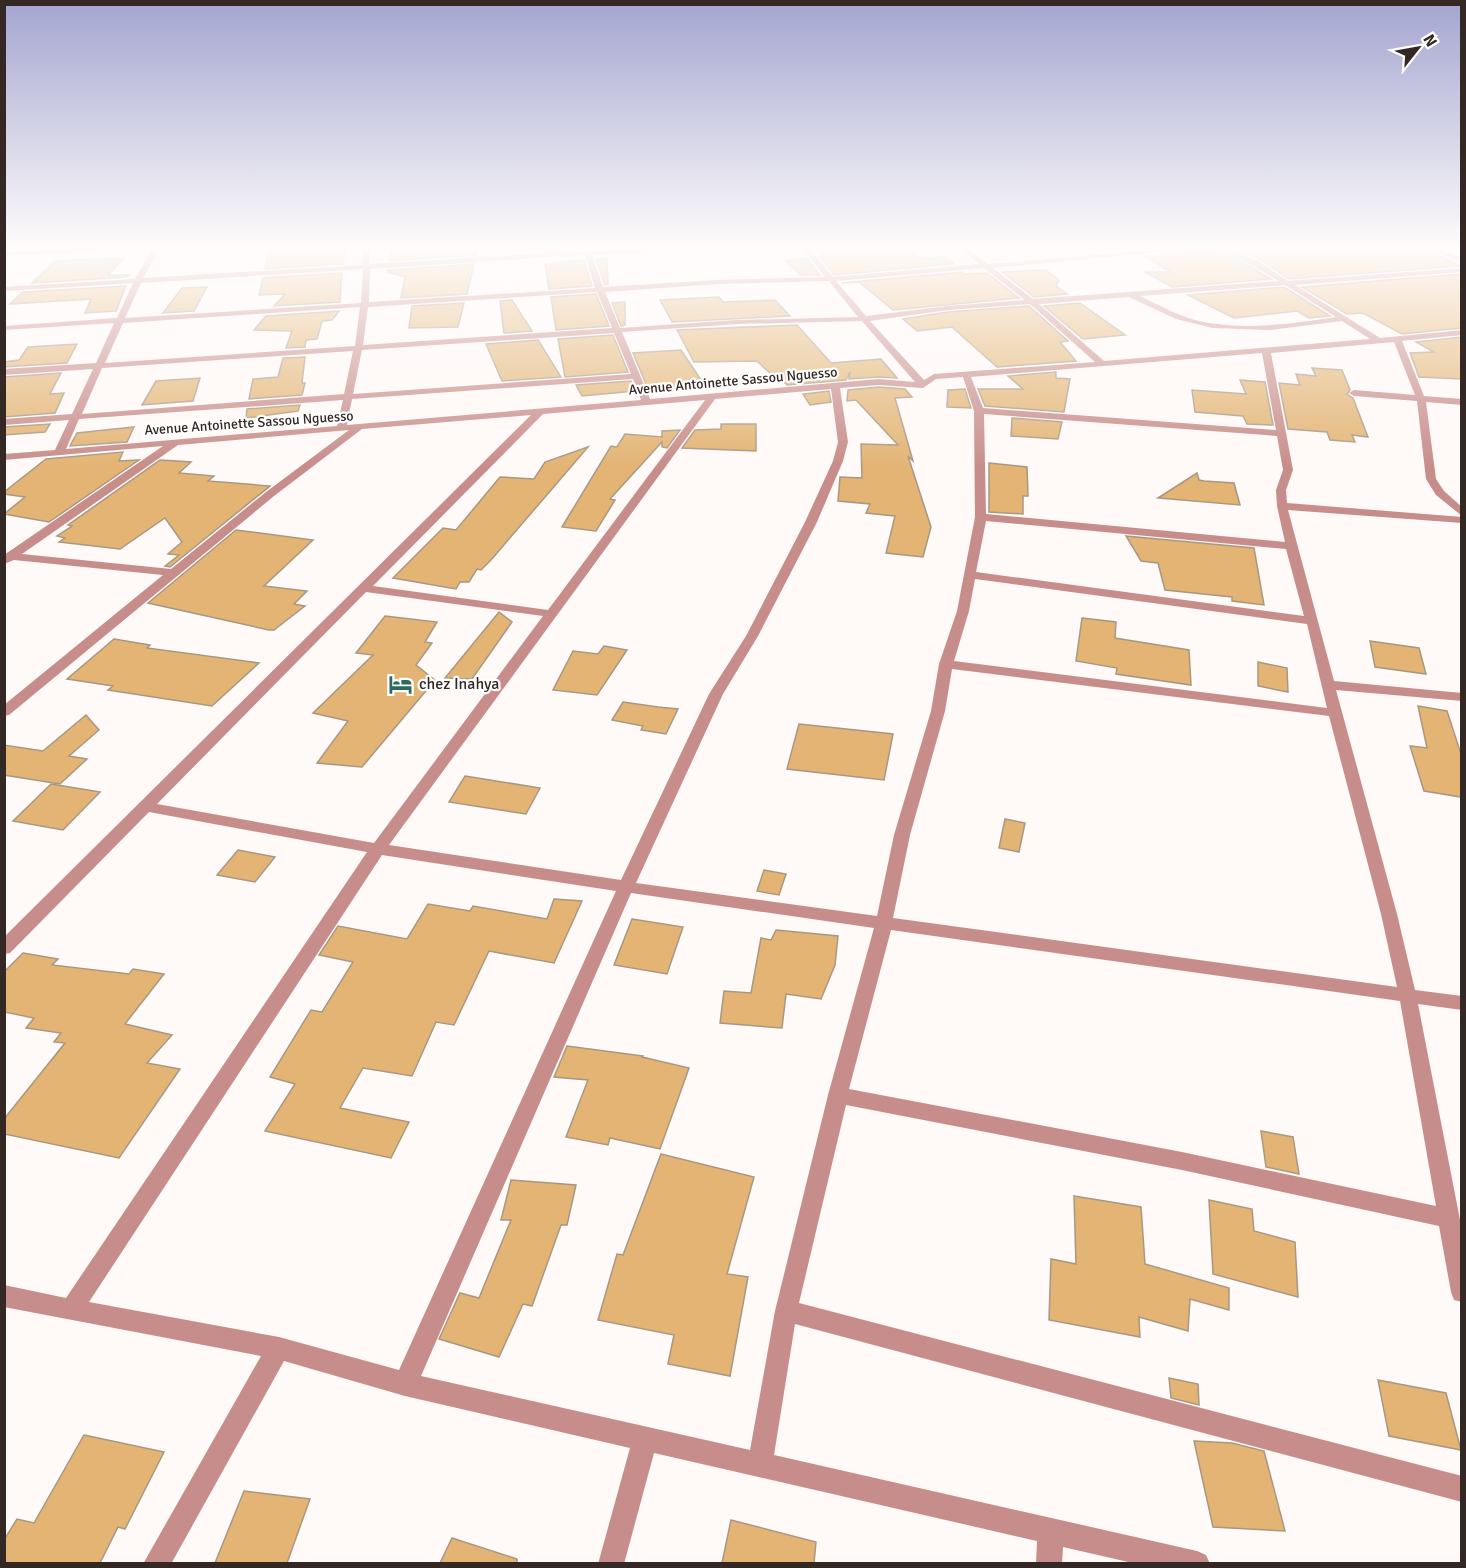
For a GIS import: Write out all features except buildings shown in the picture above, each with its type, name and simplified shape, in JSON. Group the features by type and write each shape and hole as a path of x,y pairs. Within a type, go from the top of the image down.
{"street":[{"path":"4,328 117,321"},
{"path":"59,452 120,321"},
{"path":"341,428 358,348 361,321"},
{"path":"614,321 647,402"},
{"path":"4,372 762,321"},
{"path":"867,321 923,385"},
{"path":"1054,321 1103,364"},
{"path":"1196,321 1213,325 1267,329 1326,321"},
{"path":"1347,321 1379,341"},
{"name":"Avenue Antoinette Sassou Nguesso","path":"4,457 878,382 923,385 934,377 1266,351 1461,332"},
{"path":"1397,339 1420,399 1431,479 1440,493 1461,513"},
{"path":"1266,351 1288,470 1281,490 1282,506 1389,914 1408,996 1461,1292"},
{"path":"760,1466 786,1311 838,1095 884,922 902,835 938,711 946,664 963,611 981,517 979,411 966,374"},
{"path":"4,422 636,376"},
{"path":"405,1384 626,887 716,694 752,636 811,522 838,461 843,442 835,386"},
{"path":"1354,393 1461,402"},
{"path":"71,1310 378,849 712,396"},
{"path":"4,948 540,411"},
{"path":"979,411 1280,433"},
{"path":"4,712 270,494 358,428"},
{"path":"8,559 176,441"},
{"path":"1282,506 1461,520"},
{"path":"981,517 1292,546"},
{"path":"8,559 174,573"},
{"path":"969,575 1311,621"},
{"path":"363,588 552,614"},
{"path":"946,664 1335,713"},
{"path":"1328,685 1461,697"},
{"path":"147,807 378,849 626,887 1461,1003"},
{"path":"838,1095 1182,1161 1446,1218"},
{"path":"4,1296 279,1348 405,1384 1197,1563"},
{"path":"786,1311 1461,1489"},
{"path":"156,1563 279,1348"},
{"path":"611,1563 645,1440"},
{"path":"1049,1563 1050,1531"}],"place":[{"name":"chez Inahya","path":"401,684"}]}
